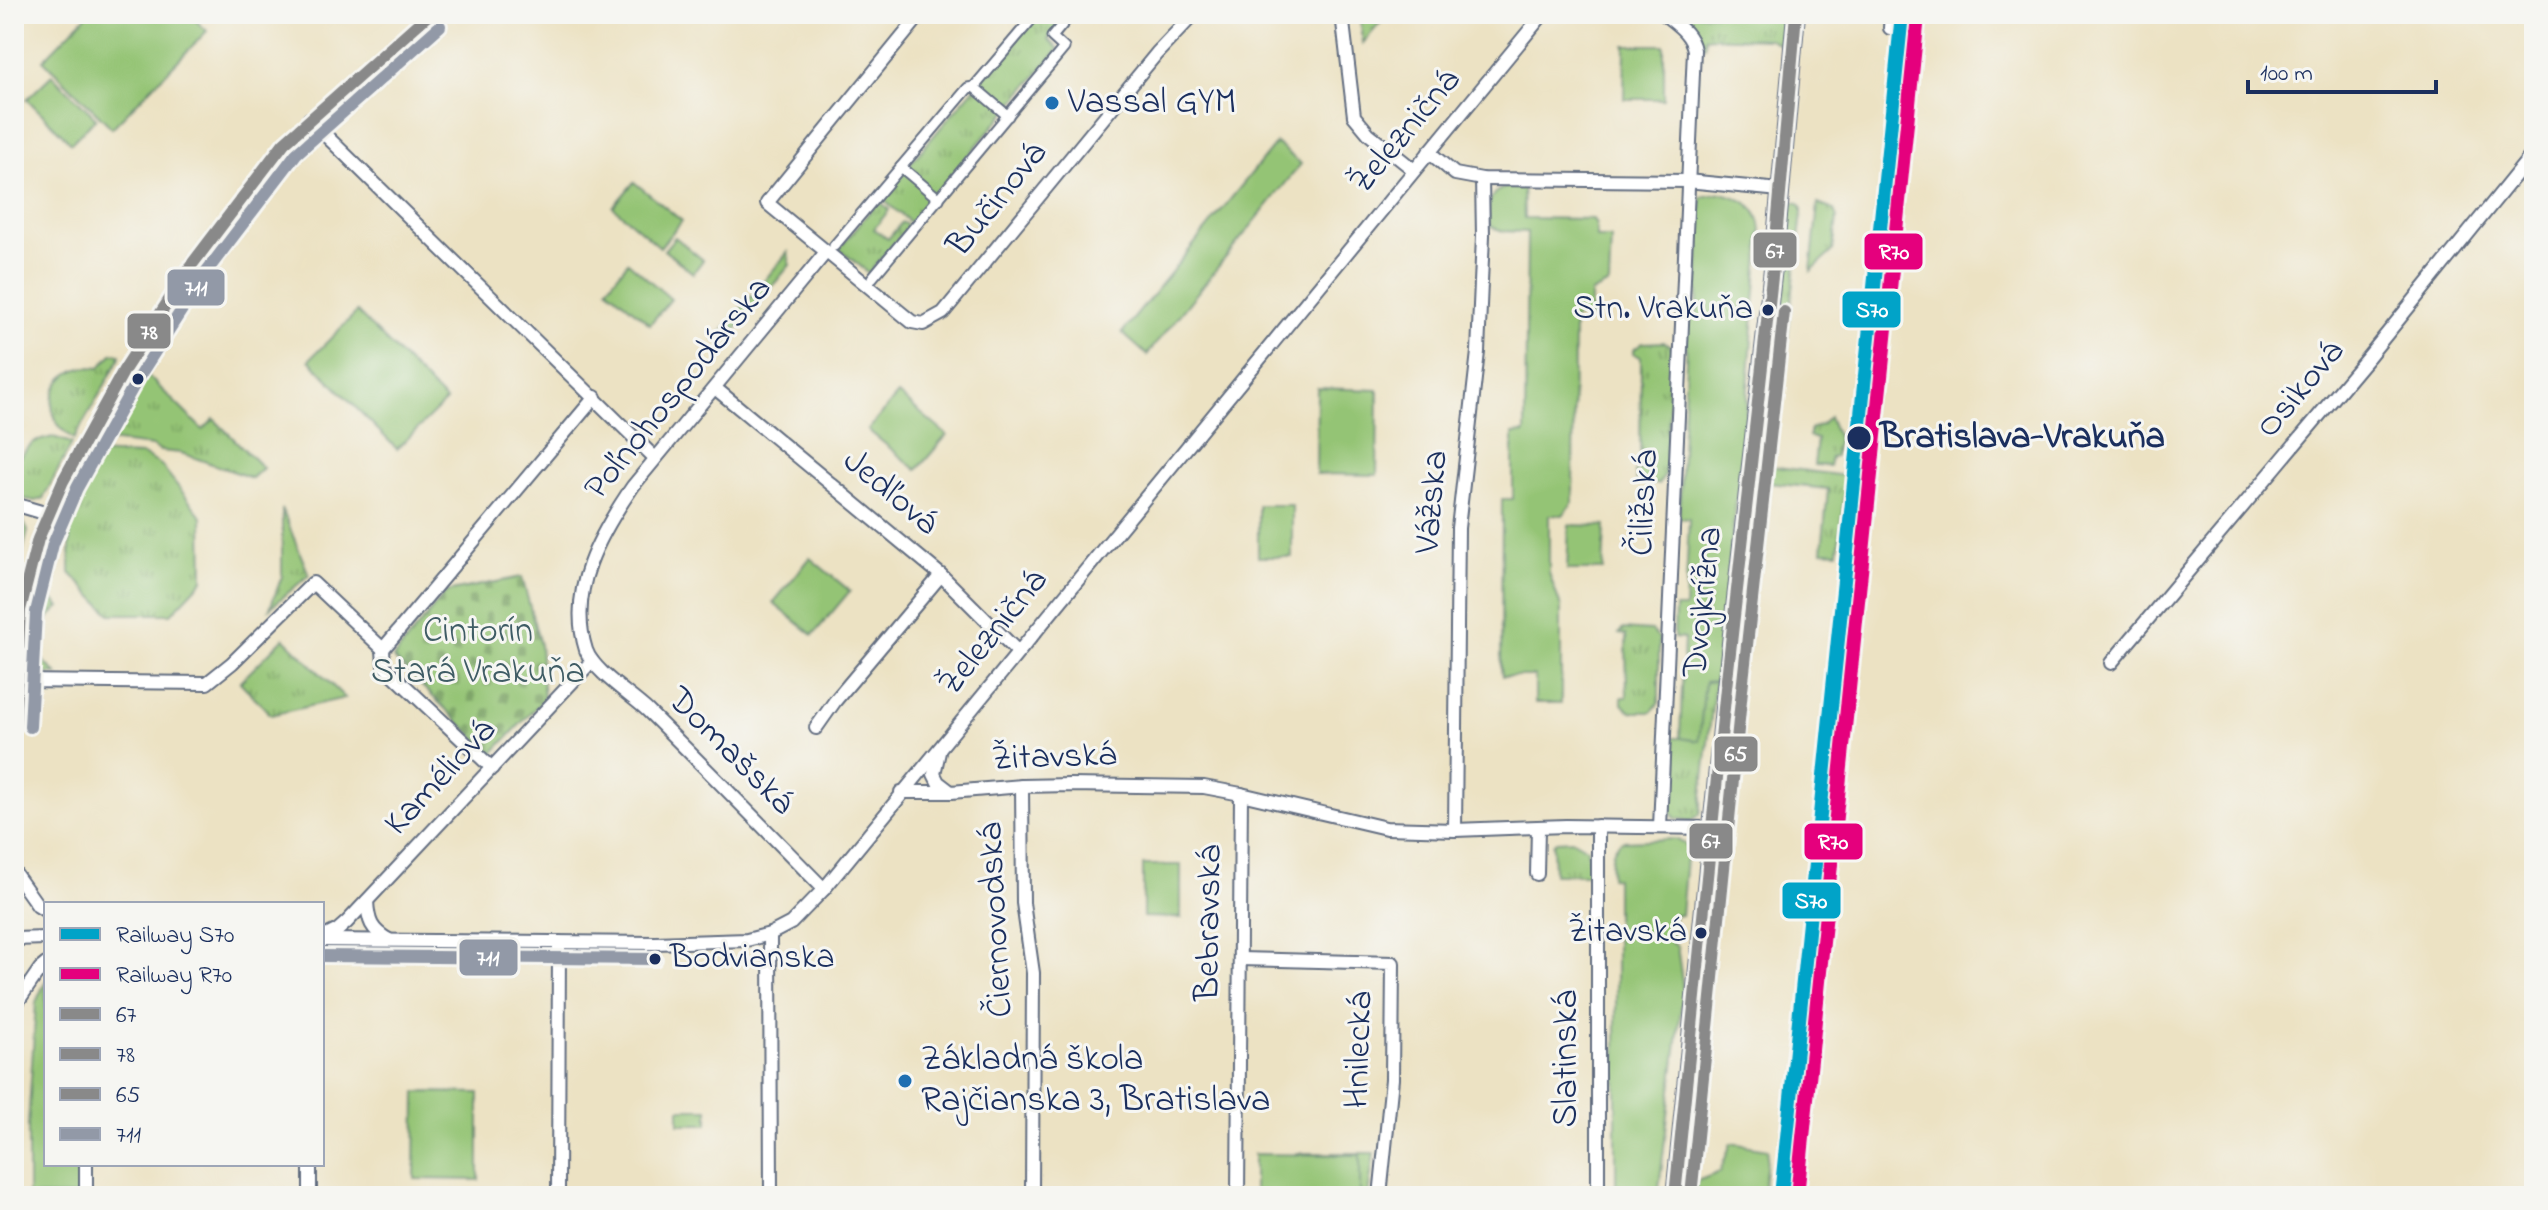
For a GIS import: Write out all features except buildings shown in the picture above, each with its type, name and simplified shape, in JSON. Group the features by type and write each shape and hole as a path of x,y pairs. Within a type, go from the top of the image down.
{"street":[{"path":"14,726 20,610 29,570 48,514 108,398 175,289 274,155 309,119 429,14"},
{"name":"Bučinová","path":"921,14 767,203 830,249 912,322 923,324 934,320 966,286 1157,53 1194,14"},
{"name":"Poľnohospodárska","path":"592,661 586,648 582,614 586,573 596,544 615,513 655,458 830,249 1036,14"},
{"path":"1342,14 1354,116 1369,134 1414,170"},
{"name":"Železničná","path":"324,939 717,941 747,940 784,928 824,889 1543,14"},
{"name":"Čiližská","path":"1660,827 1694,50 1692,40 1684,30 1664,14"},
{"name":"Dvojkrížna","path":"1675,1196 1796,14"},
{"path":"1890,28 1891,14"},
{"path":"872,278 1064,48 1052,37 1066,16"},
{"path":"974,87 1008,116"},
{"path":"309,119 655,458"},
{"path":"1429,152 1455,174 1482,179 1687,181 1780,190"},
{"name":"Osiková","path":"2111,663 2359,368 2534,152"},
{"path":"901,167 939,199"},
{"name":"Vážska","path":"1455,830 1458,528 1478,352 1482,179"},
{"name":"Jedľová","path":"715,388 941,575 1018,652"},
{"path":"383,649 595,397"},
{"path":"14,504 48,514"},
{"path":"816,728 941,575"},
{"path":"17,681 207,683 232,663 313,583 383,649 384,666 492,768"},
{"name":"Kaméliová","path":"324,938 341,928 592,661"},
{"name":"Domašská","path":"592,661 644,708 824,889"},
{"name":"Žitavská","path":"943,741 935,761 934,774 938,782 951,792"},
{"name":"Žitavská","path":"901,792 951,792 1022,786 1204,787 1386,828 1712,828"},
{"name":"Čiernovodská","path":"1022,786 1023,903 1033,973 1032,1196"},
{"name":"Bebravská","path":"1238,1196 1241,794"},
{"name":"Slatinská","path":"1598,826 1598,1196"},
{"path":"1537,874 1538,828"},
{"path":"14,872 44,910"},
{"path":"367,901 370,924 378,934 391,941"},
{"path":"770,934 771,1196"},
{"path":"14,939 44,938"},
{"path":"558,1196 559,942"},
{"name":"Hnilecká","path":"1240,959 1393,963 1392,1079 1380,1196"},
{"path":"14,1007 44,966"},
{"path":"86,1166 86,1196"},
{"path":"310,1166 310,1189"}],"green space":[{"path":"88,14 189,14 207,31 112,128 43,60"},
{"path":"1037,14 1068,14 1048,39 1059,49 911,223 881,198"},
{"path":"1360,14 1388,14 1363,43"},
{"path":"1688,14 1783,14 1780,45 1770,39 1706,37 1705,46 1683,20"},
{"path":"1625,45 1664,45 1664,99 1624,99"},
{"path":"52,75 96,118 71,143 27,99"},
{"path":"1276,143 1301,164 1147,355 1122,333"},
{"path":"634,182 682,221 660,247 613,207"},
{"path":"1523,185 1524,218 1593,219 1596,238 1611,238 1609,284 1591,293 1591,318 1574,318 1573,502 1563,515 1549,515 1549,573 1561,607 1561,703 1535,703 1535,676 1502,676 1501,669 1502,499 1513,499 1513,434 1525,433 1527,232 1500,231 1490,226 1489,207 1490,200 1498,191"},
{"path":"1722,193 1748,204 1757,215 1761,230 1744,435 1715,681 1705,682 1699,741 1680,738 1684,639 1674,638 1675,608 1685,608 1689,519 1679,518 1688,317 1697,316 1701,197"},
{"path":"878,201 889,210 874,229 888,239 902,222 908,226 869,273 839,249"},
{"path":"1787,201 1798,203 1802,214 1779,408 1771,419 1762,421"},
{"path":"1818,204 1834,210 1837,218 1833,251 1811,271"},
{"path":"675,237 703,260 693,273 664,250"},
{"path":"788,252 790,265 724,344 715,340"},
{"path":"628,262 671,299 650,324 607,288"},
{"path":"357,312 446,401 397,449 309,360"},
{"path":"1664,342 1673,351 1665,475 1659,484 1643,484 1637,481 1635,472 1640,471 1641,357 1633,354 1633,350 1643,343"},
{"path":"117,353 119,360 74,439 62,429 55,417 52,404 54,392 60,381 70,373 83,368 99,368 112,354"},
{"path":"139,367 203,430 214,419 263,468 252,478 181,453 160,451 152,446 98,440"},
{"path":"1317,388 1378,390 1377,475 1316,474"},
{"path":"898,394 947,435 917,470 868,430"},
{"path":"1829,417 1838,438 1835,456 1831,457 1829,466 1814,465 1817,439 1809,437 1810,429 1821,425"},
{"path":"53,437 72,443 43,499 35,501 14,497 14,462 34,442"},
{"path":"87,453 143,455 161,465 202,517 203,580 171,614 110,614 70,573 70,530 55,529 54,526"},
{"path":"1770,466 1846,476 1838,552 1822,551 1828,489 1769,483"},
{"path":"1258,505 1292,505 1292,557 1258,557"},
{"path":"282,509 309,575 270,608 282,576"},
{"path":"14,515 22,519 28,531 14,585"},
{"path":"1569,525 1605,526 1603,570 1567,570"},
{"path":"810,558 850,591 813,635 773,603"},
{"name":"Cintorín Stará Vrakuňa","path":"522,577 540,645 544,699 492,754 393,658 446,592"},
{"path":"43,589 60,607 47,619 38,656 57,674 28,673 34,600"},
{"path":"1622,629 1651,631 1659,638 1659,703 1651,712 1631,712 1622,704 1622,697 1627,697 1626,635 1619,634"},
{"path":"284,638 345,698 271,715 240,682"},
{"path":"1705,681 1715,681 1700,814 1691,821 1675,818 1666,806 1670,738 1680,738"},
{"path":"1674,839 1684,842 1687,847 1681,915 1674,914 1671,943 1677,946 1683,989 1658,1196 1616,1196 1616,878 1611,877 1612,857 1622,841"},
{"path":"1573,840 1587,848 1590,874 1554,874 1553,844"},
{"path":"1143,865 1181,865 1181,918 1143,917"},
{"path":"44,984 44,1166 80,1166 80,1196 28,1196 28,1125 36,1002"},
{"path":"416,1092 479,1093 479,1180 415,1179"},
{"path":"679,1109 708,1109 708,1124 679,1124"},
{"path":"1731,1143 1768,1149 1763,1196 1694,1196 1697,1181 1720,1172"},
{"path":"1297,1153 1374,1153 1368,1196 1360,1196 1360,1155"},
{"path":"1254,1154 1360,1155 1360,1196 1254,1196"}],"rail line":[{"name":"S70","path":"1781,1196 1902,14"},
{"name":"R70","path":"1797,1196 1918,16"}],"transit line":[{"name":"78","path":"14,726 20,610 38,539 63,481 124,370 193,263 284,143 429,14"},
{"name":"67","path":"1675,1196 1726,688 1775,250 1796,14"},
{"name":"711","path":"30,727 36,612 53,544 77,488 138,378 206,272 296,154 440,26"},
{"name":"65","path":"1691,1196 1784,312"},
{"name":"711","path":"324,956 655,959"}],"place":[{"name":"Vassal GYM","path":"1052,103"},
{"name":"Stn. Vrakuňa","path":"1768,310"},
{"name":"Bratislava-Vrakuňa","path":"1859,438"},
{"name":"Žitavská","path":"1701,933"},
{"name":"Bodvianska","path":"655,959"},
{"name":"Základná škola Rajčianska 3, Bratislava","path":"905,1081"}]}
